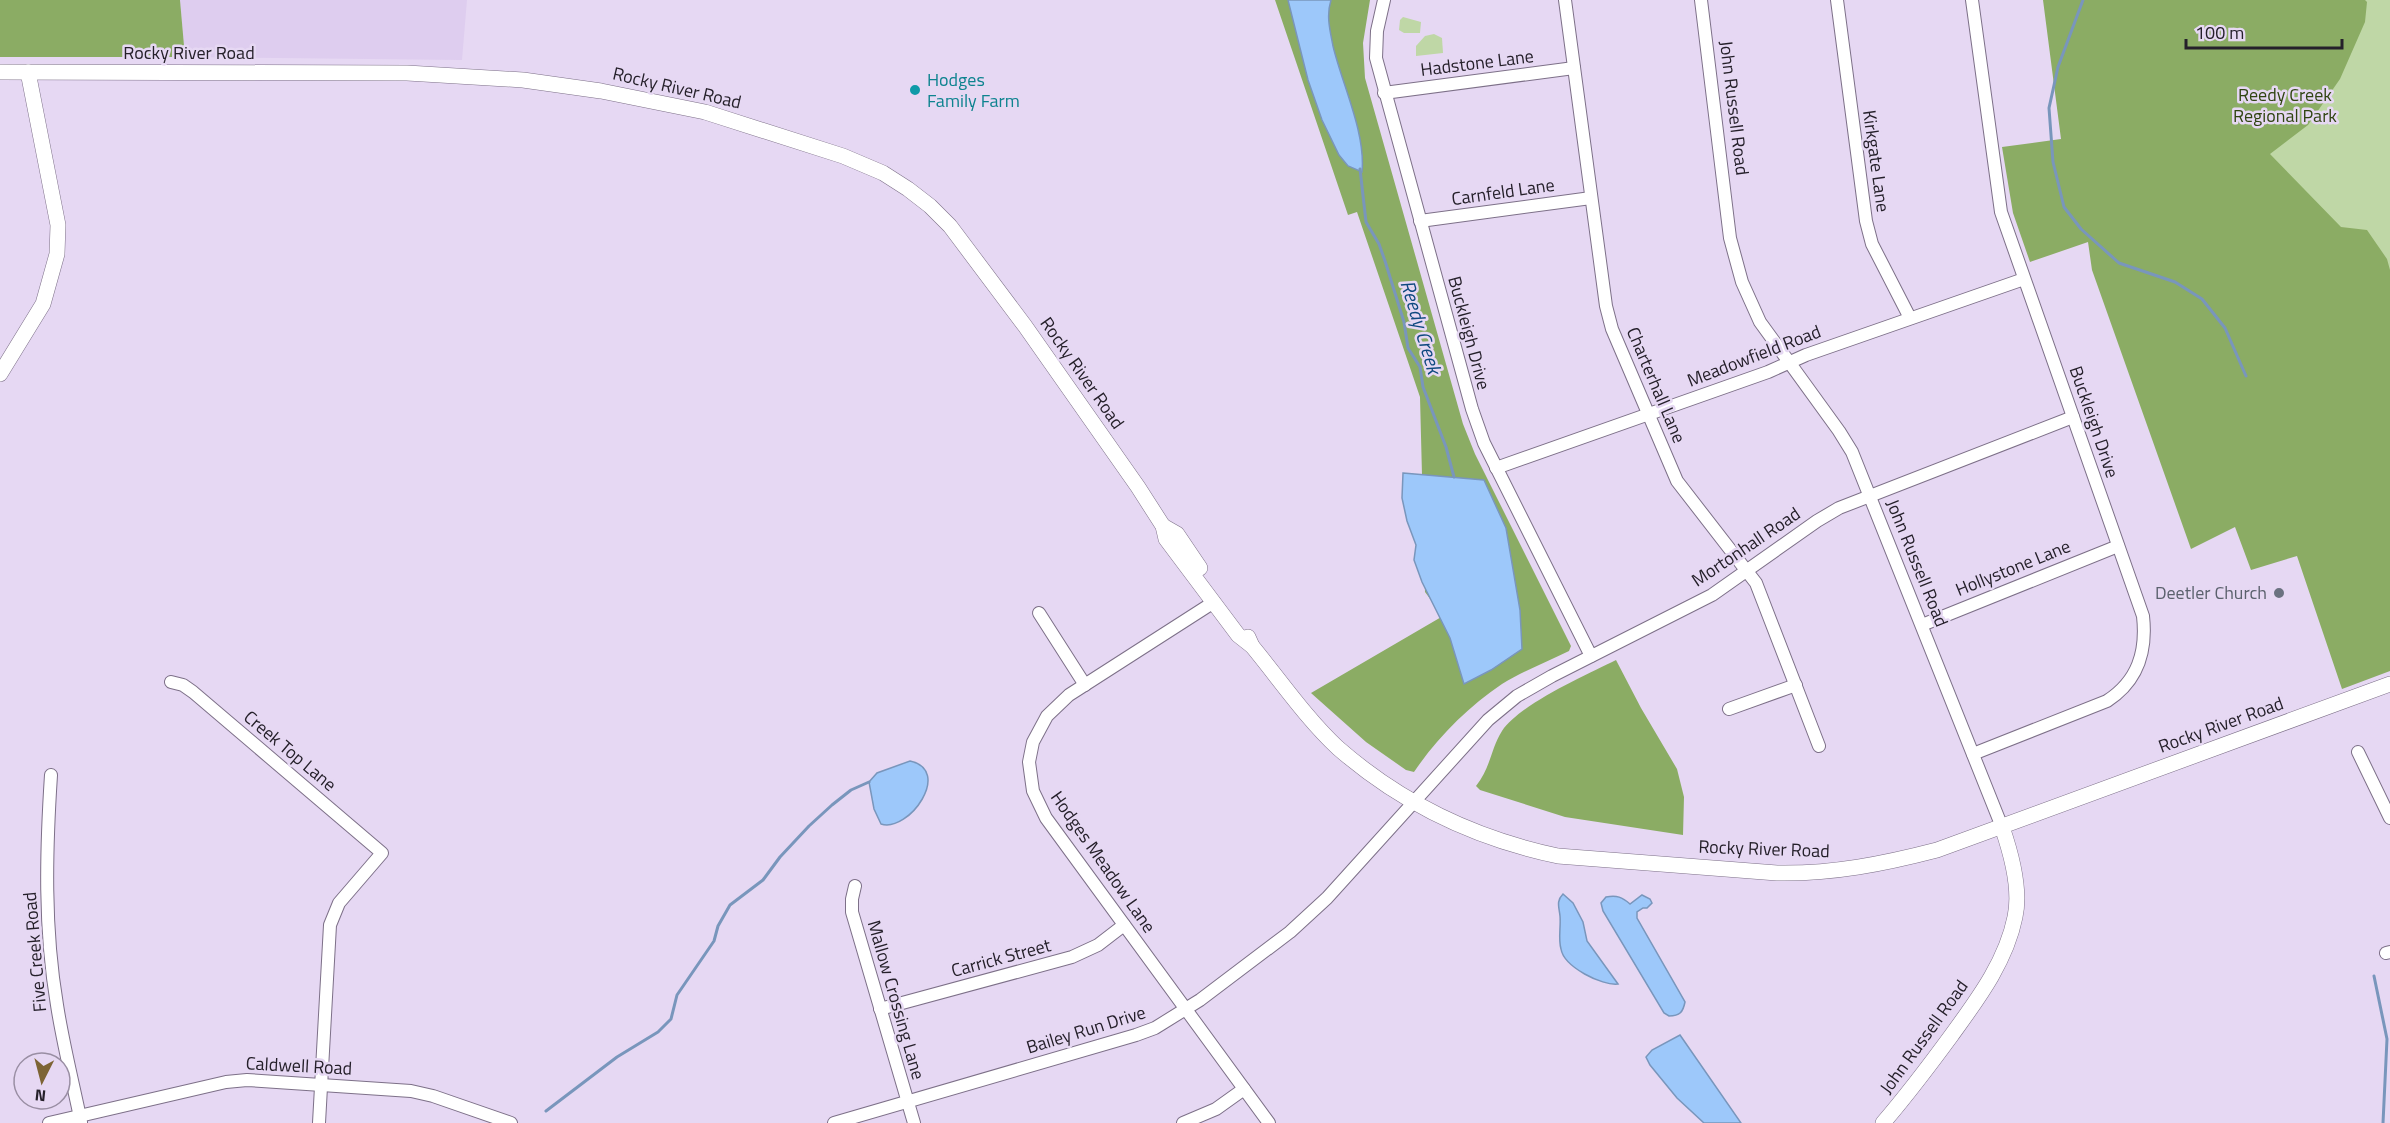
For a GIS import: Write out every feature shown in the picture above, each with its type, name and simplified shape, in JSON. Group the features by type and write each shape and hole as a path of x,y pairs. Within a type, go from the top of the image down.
{"street":[{"name":"Buckleigh Drive","path":"1384,0 1377,31 1376,58 1472,409 1496,468 1591,656"},
{"name":"Charterhall Lane","path":"1565,0 1606,306 1623,356 1677,481 1749,570 1756,583 1819,746"},
{"name":"John Russell Road","path":"1701,0 1730,238 1742,282 1760,322 1852,452 2014,862 2016,914 2007,945 1993,975 1920,1079 1883,1123"},
{"name":"Kirkgate Lane","path":"1837,0 1866,221 1872,244 1910,318"},
{"name":"Buckleigh Drive","path":"1972,0 2001,212 2143,616 2144,648 2135,674 2107,701 1973,754"},
{"name":"Hadstone Lane","path":"1384,93 1574,69"},
{"name":"Rocky River Road","path":"0,72 407,73 523,80 612,92 705,112 843,156 883,173 930,206 950,226 1031,335 1163,526 1166,539 1238,635 1252,646 1311,719 1338,747 1388,786 1415,803 1488,838 1558,856 1777,873 1808,873 1864,867 1937,850 2390,684"},
{"path":"0,374 43,304 57,254 58,225 28,72"},
{"name":"Carnfeld Lane","path":"1420,221 1591,198"},
{"name":"Meadowfield Road","path":"1496,468 2024,279"},
{"name":"Mortonhall Road","path":"1415,803 1488,720 1517,696 1712,595 1816,521 1839,508 2073,417"},
{"name":"Rocky River Road","path":"1163,526 1177,534 1246,632 1252,646"},
{"name":"Hollystone Lane","path":"1922,625 2118,546"},
{"name":"Hodges Meadow Lane","path":"1214,603 1068,695 1047,716 1033,742 1029,762 1033,791 1046,818 1269,1123"},
{"path":"1039,613 1085,685"},
{"name":"Creek Top Lane","path":"171,682 193,692 382,852 339,903 330,925 321,1085"},
{"path":"1730,709 1796,685"},
{"path":"2358,752 2390,819"},
{"name":"Five Creek Road","path":"51,775 46,877 49,941 58,1015 81,1119"},
{"path":"2377,792 2390,787"},
{"name":"Bailey Run Drive","path":"834,1123 1155,1028 1200,1000 1290,932 1327,898 1415,803"},
{"name":"Mallow Crossing Lane","path":"855,886 852,912 914,1123"},
{"name":"Carrick Street","path":"880,1009 1072,957 1098,945 1124,925"},
{"name":"Caldwell Road","path":"49,1123 81,1119 237,1080 422,1093 511,1123"},
{"path":"319,1123 321,1085"},
{"path":"1184,1123 1216,1109 1244,1089"}],"shaded area":[{"path":"180,0 467,0 462,60 185,57"}],"green space":[{"path":"0,0 180,0 185,57 0,57"},
{"path":"1275,0 1370,0 1363,43 1365,78 1463,424 1475,454 1571,646 1569,651 1510,679 1477,703 1443,735 1414,772 1406,770 1366,742 1311,693 1443,616 1425,592 1420,397 1357,212 1348,215"},
{"path":"2043,0 2365,0 2367,2 2365,22 2340,79 2308,125 2270,154 2341,227 2367,230 2387,259 2390,270 2390,671 2342,689 2297,556 2251,570 2235,527 2191,549 2092,270 2088,242 2030,262 2013,213 2002,147 2061,139"},
{"name":"Reedy Creek Regional Park","path":"2143,0 2390,0 2390,580"},
{"path":"1403,17 1421,22 1420,33 1404,33 1399,30 1400,20"},
{"path":"1434,34 1442,38 1443,53 1416,56 1416,46 1425,36"},
{"path":"1616,660 1677,769 1684,797 1683,835 1565,817 1480,790 1476,786 1485,772 1498,737 1511,721 1555,691"}],"water":[{"path":"1288,0 1331,0 1329,17 1333,46 1357,125 1362,172 1348,166 1339,155 1322,120 1308,80"},
{"path":"1403,473 1484,480 1506,528 1520,610 1522,649 1491,670 1464,684 1450,638 1422,582 1414,560 1416,545 1402,498"},
{"path":"910,761 922,767 928,776 927,787 922,799 903,819 892,824 881,824 874,809 869,782 877,773"},
{"path":"1563,894 1573,903 1583,922 1587,941 1618,984 1594,979 1576,969 1564,956 1560,941 1558,904"},
{"path":"1642,895 1650,899 1652,903 1637,912 1637,918 1685,1002 1682,1011 1676,1015 1669,1016 1664,1013 1603,911 1601,903 1606,897 1619,897 1630,904"},
{"path":"1680,1035 1741,1123 1704,1123 1677,1098 1650,1065 1646,1057 1652,1050"}],"waterway":[{"path":"2083,0 2058,67 2049,108 2053,162 2064,207 2081,229 2119,263 2175,282 2202,299 2225,328 2246,376"},
{"name":"Reedy Creek","path":"1360,169 1366,222 1379,244 1385,261 1404,322 1408,348 1420,367 1423,387 1446,447 1454,477"},
{"path":"546,1111 617,1057 658,1032 671,1019 677,995 714,941 718,926 730,905 763,880 780,857 832,805 851,790 869,782"},
{"path":"2374,976 2387,1039 2383,1123"}],"place":[{"name":"Hodges Family Farm","path":"915,90"},
{"name":"Deetler Church","path":"2279,593"}]}
